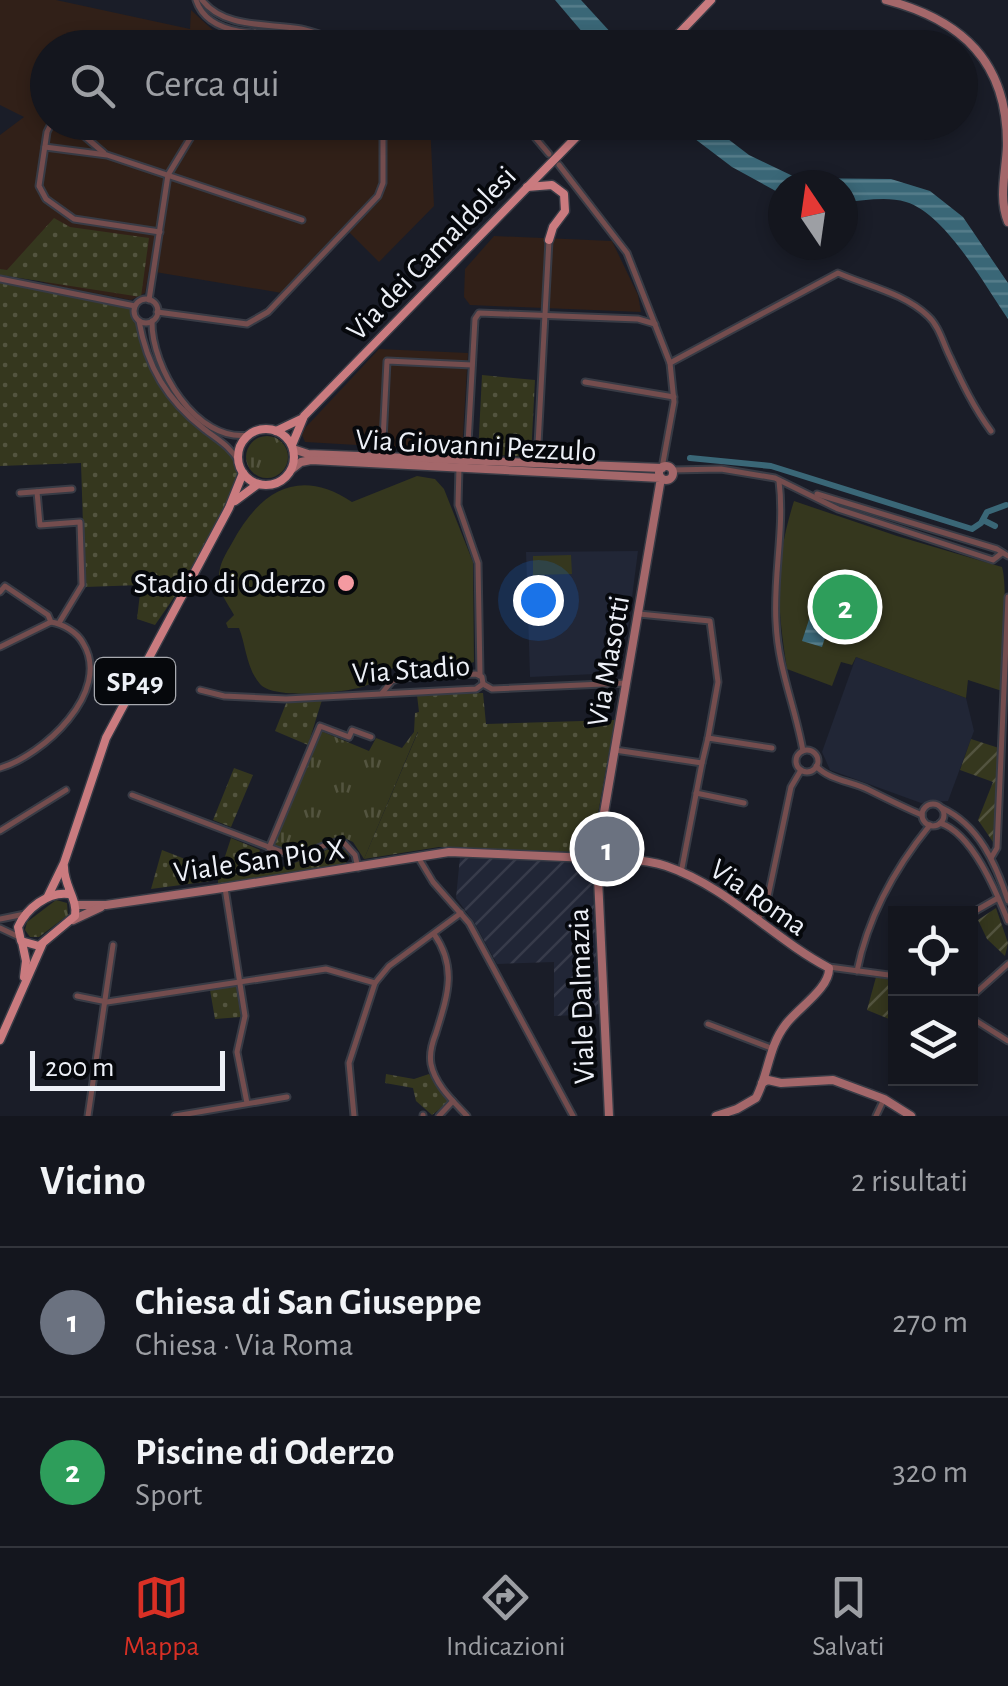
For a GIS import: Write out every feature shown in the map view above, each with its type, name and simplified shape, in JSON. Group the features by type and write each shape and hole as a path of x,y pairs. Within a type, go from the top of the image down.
{"main road":[{"path":"682,30 711,0"},
{"name":"Via dei Camaldolesi","path":"292,447 304,416 573,140"},
{"path":"527,187 552,185 564,194 565,212 549,240"},
{"name":"Via dei Camaldolesi","path":"276,431 304,416"},
{"path":"258,484 242,473 238,462 240,447 249,435 262,430 276,431 292,447 291,470"},
{"name":"SP49","path":"228,508 243,493 258,484 275,484 291,470"},
{"name":"SP49","path":"25,914 48,896 64,863 106,738 228,508 242,473"},
{"name":"SP49","path":"64,863 68,894 76,905"},
{"path":"48,896 68,894"},
{"path":"0,1040 42,945 73,920 76,905"},
{"path":"22,987 26,965 18,924 25,914"},
{"path":"19,938 33,947 42,945"}],"street":[{"path":"199,0 227,18 304,30"},
{"path":"199,0 200,11 213,23 246,30"},
{"path":"886,0 935,16 956,30"},
{"path":"257,30 258,26 281,26"},
{"path":"978,49 995,84 1005,122 1002,198 1008,222"},
{"path":"47,140 38,186 56,208 82,221 160,232"},
{"path":"89,140 107,155"},
{"path":"189,140 168,175 149,300 158,312 252,323 268,312 378,196 384,176 383,140"},
{"path":"537,140 549,154"},
{"path":"45,147 107,155 302,220"},
{"name":"Via Masotti","path":"559,165 620,241 670,362 674,397 668,474 661,492 599,837 592,855"},
{"path":"537,468 549,240"},
{"path":"670,362 838,272 852,281 887,291 926,313 976,410 991,431"},
{"path":"0,279 135,306 149,300"},
{"path":"135,306 146,354 166,392 179,408 225,444 238,462"},
{"path":"638,319 650,308"},
{"path":"158,312 152,321 152,340 160,365 186,404 222,433 249,435"},
{"path":"480,686 478,564 458,505 475,319 479,313 545,314 638,319 657,326"},
{"path":"139,321 152,321"},
{"path":"382,460 387,361 472,366"},
{"path":"586,382 674,397"},
{"name":"Via Giovanni Pezzulo","path":"292,447 308,454 382,460 668,474"},
{"name":"Via Giovanni Pezzulo","path":"291,470 311,460 382,460"},
{"path":"668,474 721,469 756,473 904,534 992,560 1005,555"},
{"path":"779,481 776,624 783,682 797,717 803,751 796,761 801,770 808,772 816,766"},
{"path":"20,493 72,489"},
{"path":"804,491 997,549 1005,555"},
{"path":"0,647 55,622 82,585 80,522 40,525 37,492"},
{"path":"840,510 847,503"},
{"path":"904,534 908,521"},
{"path":"0,592 5,586 75,634 85,646 89,663 88,688 66,724 29,756 0,768"},
{"path":"991,858 997,848 1008,597"},
{"path":"639,614 710,621 718,682 681,873"},
{"path":"382,693 392,680 480,675"},
{"path":"403,678 398,684 403,692"},
{"name":"Via Stadio","path":"200,690 257,699 480,686 492,689 626,683"},
{"path":"269,848 320,726 350,738 352,730 371,738"},
{"path":"708,738 772,748"},
{"path":"615,750 702,764"},
{"path":"803,751 815,754 816,766 824,774 922,815 930,825"},
{"path":"758,919 765,908 792,786 801,770"},
{"path":"0,831 66,790"},
{"path":"696,793 744,802"},
{"path":"132,795 295,857 344,842 358,868"},
{"path":"922,815 929,804 942,808 974,831 991,858 1008,921"},
{"path":"940,823 944,818 942,808"},
{"path":"857,971 870,924 910,851 930,825 940,823 952,828 1003,895"},
{"name":"Via Roma","path":"418,858 449,852 640,859 726,895 804,955 828,967 888,975"},
{"name":"Viale Dalmazia","path":"592,855 598,874 609,1116"},
{"path":"418,858 421,868 470,922 573,1116"},
{"name":"Viale San Pio X","path":"76,905 225,888 418,858"},
{"path":"225,888 244,1016 237,1052 247,1103"},
{"path":"978,909 1003,895"},
{"name":"Viale San Pio X","path":"73,920 106,904"},
{"path":"354,1116 349,1063 375,983 389,966 461,913"},
{"path":"0,918 25,914"},
{"path":"0,928 19,938"},
{"path":"434,934 444,950 450,974 431,1047 431,1064 438,1081 468,1116"},
{"path":"88,1116 113,945"},
{"path":"972,996 1008,964"},
{"path":"827,980 828,967"},
{"path":"77,996 107,1002 326,969 375,983"},
{"path":"716,1116 752,1101 766,1082 771,1048 784,1025 827,980 843,970"},
{"path":"978,1023 1008,1041"},
{"path":"708,1024 771,1048"},
{"path":"766,1082 832,1080 884,1100 911,1116"},
{"path":"175,1116 287,1097"},
{"path":"876,1116 884,1100"},
{"path":"438,1116 454,1101"}],"shaded area":[{"path":"0,0 56,0 190,29 191,10 213,30 30,30 30,140 431,140 434,206 379,262 345,228 282,293 149,271 145,293 131,300 56,286 0,269 0,135 24,117 0,105"},
{"path":"555,0 581,0 608,30 581,30"},
{"path":"696,140 729,140 780,170 768,170 768,187 732,167"},
{"path":"858,179 891,179 930,191 963,217 1008,283 1008,319 936,221 906,202 858,201"},
{"path":"494,236 612,241 638,295 641,312 470,305 464,297 465,269"},
{"path":"379,349 468,353 462,451 305,442 302,435 306,427"},
{"path":"638,551 618,673 530,677 526,552"},
{"path":"817,595 837,601 822,647 802,641"},
{"path":"856,657 966,698 974,731 948,801 921,803 830,770 822,752"},
{"path":"460,857 530,858 587,863 592,867 600,1014 554,1016 554,962 497,964 456,898"}],"green space":[{"path":"54,218 70,227 149,238 141,297 0,275 0,269 7,270"},
{"path":"0,279 135,306 146,354 179,408 225,443 243,473 191,573 155,625 137,619 141,585 85,587 81,463 0,466"},
{"path":"482,375 535,380 531,457 478,454"},
{"path":"267,436 282,442 288,457 282,472 267,478 252,472 246,457 252,442"},
{"name":"Stadio di Oderzo","path":"417,476 435,479 444,489 473,562 474,662 399,667 365,686 327,693 279,692 260,684 249,664 239,628 228,628 226,623 234,615 219,585 222,561 243,525 268,498 282,490 314,486 352,502"},
{"path":"794,501 1002,567 1002,691 968,680 966,698 856,657 852,665 841,662 832,686 787,669 779,585 783,545"},
{"path":"571,555 572,574 533,575 533,556"},
{"path":"483,693 486,724 615,720 593,841 576,852 439,847 364,859 418,732 414,732 415,713 419,712 417,695"},
{"path":"322,700 308,745 275,731 287,701"},
{"path":"321,731 369,751 376,738 402,748 418,731 364,859 353,842 340,836 298,851 274,846"},
{"path":"971,739 1002,749 995,845 978,820 993,782 960,770"},
{"path":"234,768 253,775 231,827 213,820"},
{"path":"231,838 260,850 254,872 218,878"},
{"path":"334,847 348,851 349,859 343,866 218,885 218,878 287,866"},
{"path":"162,850 213,870 211,881 151,889"},
{"path":"56,900 67,903 68,915 39,937 30,937 25,930 27,922"},
{"path":"996,908 1008,943 1005,956 987,939 978,920"},
{"path":"876,977 888,980 888,1019 867,1010"},
{"path":"236,986 241,1017 215,1019 210,990"},
{"path":"386,1074 414,1079 429,1074 450,1101 432,1115 416,1101 413,1088 385,1083"}],"waterway":[{"path":"690,458 771,466 972,529 987,512 1006,505"},
{"path":"983,520 995,526"}],"place":[{"name":"Stadio di Oderzo","path":"346,583"},
{"name":"Piscine di Oderzo","path":"845,607"},
{"name":"Chiesa di San Giuseppe","path":"607,849"}]}
